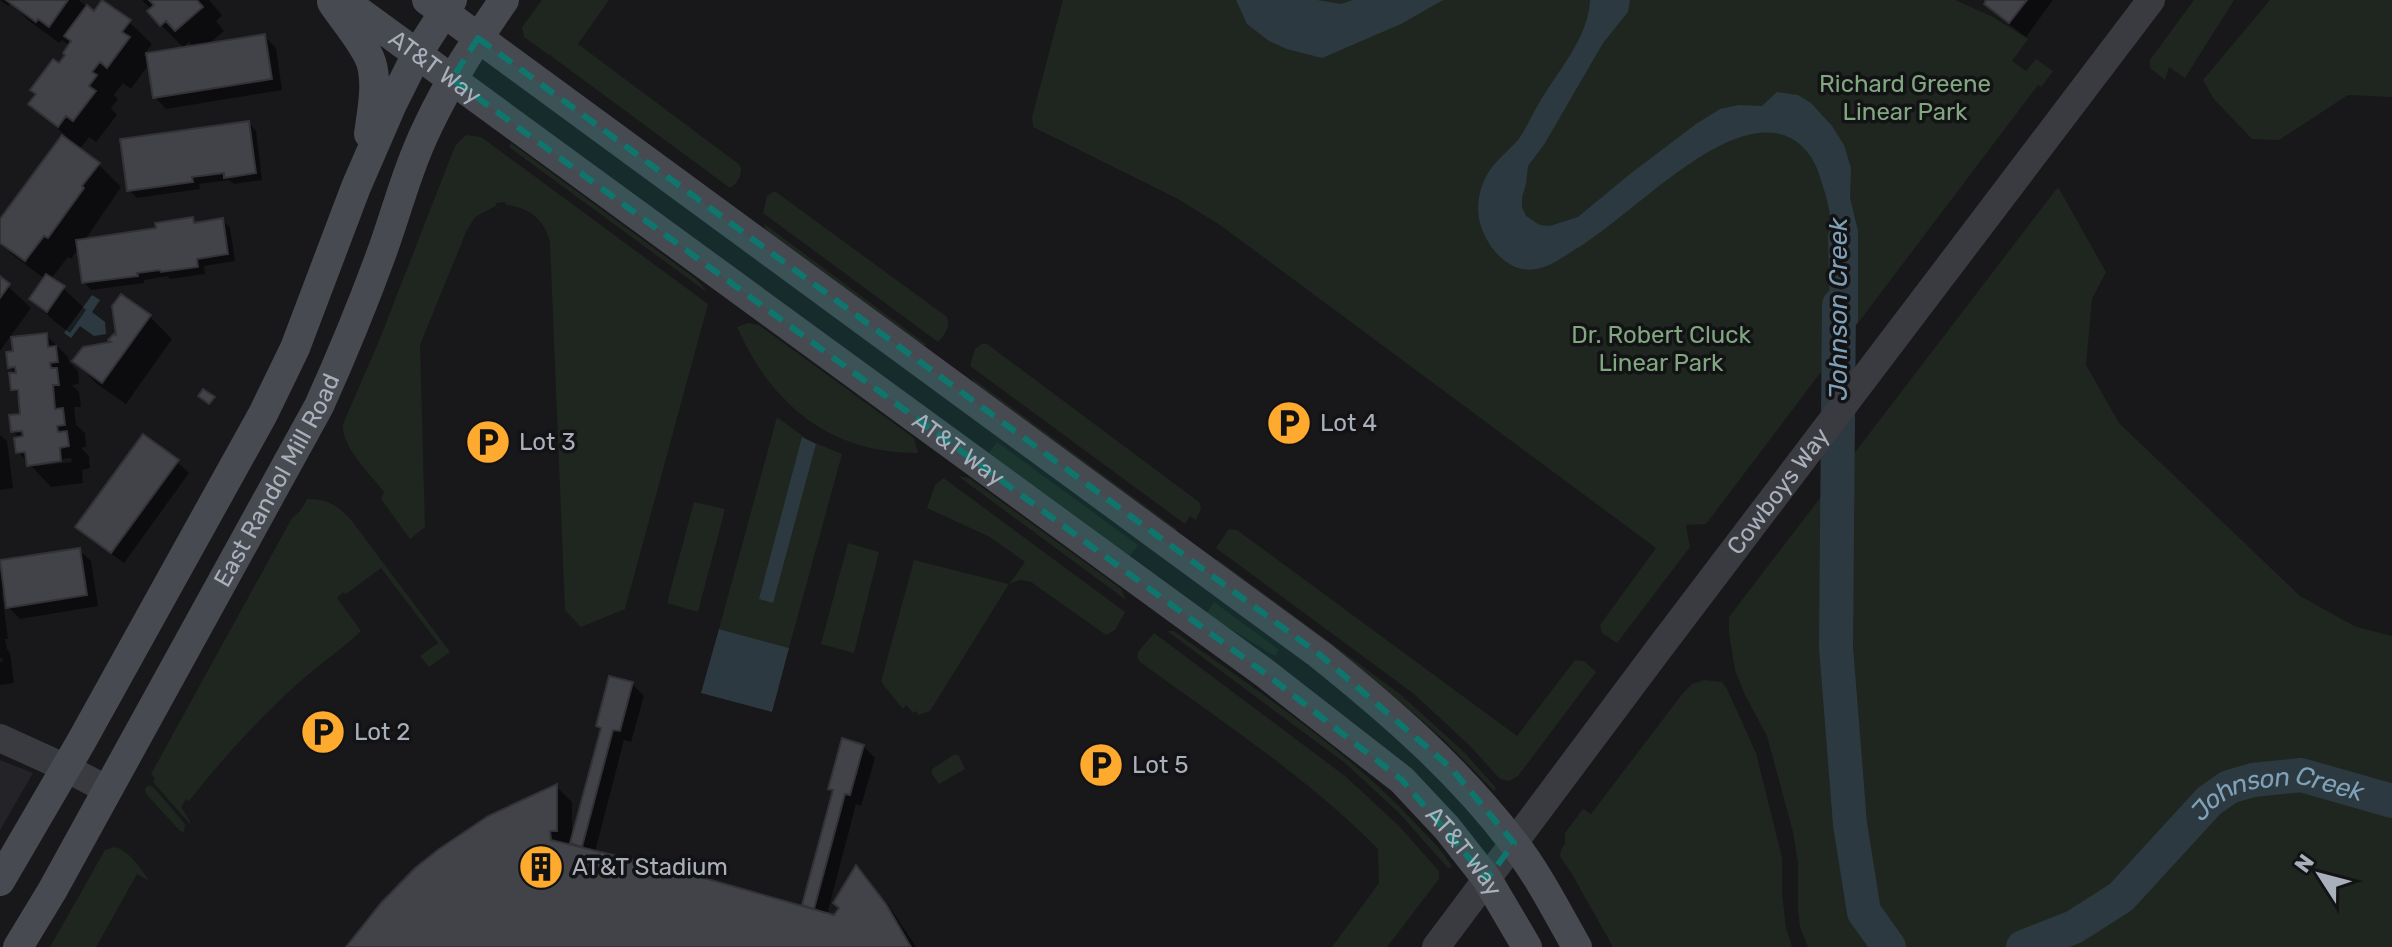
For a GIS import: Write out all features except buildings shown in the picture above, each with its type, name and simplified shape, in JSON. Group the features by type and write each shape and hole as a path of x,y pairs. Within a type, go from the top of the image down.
{"main road":[{"path":"331,0 371,62 373,97 366,161"},
{"name":"AT&T Way","path":"343,0 1290,693 1402,780 1447,828 1487,879 1527,947"},
{"name":"East Randol Mill Road","path":"18,947 295,452 343,354 402,187 427,128 452,79 504,0"},
{"name":"East Randol Mill Road","path":"0,881 255,429 295,348 366,161 441,4"},
{"name":"AT&T Way","path":"441,4 478,38 1319,654 1395,715 1450,767 1514,843 1577,947"},
{"path":"255,429 295,452"}],"street":[{"name":"Cowboys Way","path":"1436,947 2151,0"},
{"path":"0,738 108,790"}],"highlighted area":[{"path":"478,38 1319,654 1450,767 1514,843 1487,879 1402,780 1266,674 452,79"}],"shaded area":[{"path":"0,760 33,773 0,830"}],"green space":[{"path":"542,0 609,0 578,44 740,165 740,175 735,184 730,188 524,37 522,27"},
{"name":"Dr. Robert Cluck Linear Park","path":"1063,0 1955,0 1993,17 2028,39 2012,61 2026,71 2036,59 2053,71 2041,87 2038,85 1706,524 1686,525 1690,547 1617,643 1602,633 1600,625 1656,548 1220,225 1178,199 1033,127 1032,117"},
{"path":"2194,0 2234,0 2185,78 2169,67 2165,80 2150,68 2150,60"},
{"path":"2270,0 2392,0 2392,97 2348,95 2279,140 2252,139 2213,98 2203,80"},
{"path":"466,135 481,137 708,304 625,609 581,627 565,610 550,242 535,216 505,202 496,203 496,206 475,217 420,345 425,527 410,539 381,499 384,492 358,460 344,433 343,424 455,146"},
{"path":"511,143 696,279 708,293 509,147"},
{"path":"2058,187 2106,272 2092,299 2086,365 2119,423 2300,596 2354,626 2392,636 2392,947 1808,947 1800,927 1798,863 1793,832 1767,736 1735,670 1729,617"},
{"path":"773,192 947,317 948,327 941,339 938,342 763,213 767,196"},
{"path":"763,223 927,345 920,345 767,231"},
{"path":"748,323 759,325 914,438 918,453 857,445 807,419 786,401 751,355 737,327"},
{"path":"987,344 1199,502 1201,509 1196,520 1190,516 1185,524 970,366 975,349"},
{"path":"972,378 1178,530 976,387"},
{"path":"777,417 808,440 842,454 789,648 719,629"},
{"path":"997,442 1138,545 1129,557 988,454"},
{"path":"958,476 969,478 1108,579 1121,589 1126,600"},
{"path":"942,479 1125,612 1115,630 1106,635 1031,582 1020,580 1009,584 1025,562 990,537 927,508 935,485"},
{"path":"307,499 332,504 351,520 450,652 429,667 420,656 438,643 381,568 346,594 343,592 337,598 361,631 280,700 226,756 189,801 186,799 181,807 190,824 153,782 155,778 151,774 292,518"},
{"path":"694,502 725,509 698,612 667,603"},
{"path":"1229,529 1237,530 1517,736 1575,660 1584,661 1596,672 1518,776 1509,781 1500,779 1414,694 1216,548"},
{"path":"848,543 879,552 854,653 821,644"},
{"path":"1217,559 1400,694 1465,753 1496,788 1494,791 1403,704"},
{"path":"914,560 1009,584 930,711 918,715 917,711 913,713 906,705 903,709 881,682"},
{"path":"1214,602 1279,650 1275,656 1206,614"},
{"path":"1167,631 1174,631 1331,746 1390,797 1436,845 1452,867 1448,868 1398,812 1345,763"},
{"path":"1154,633 1345,776 1399,826 1439,871 1439,879 1387,947 1332,947 1379,883 1378,849 1293,774 1140,662 1138,652"},
{"path":"1704,680 1722,682 1727,689 1756,753 1782,858 1782,893 1786,928 1792,947 1613,947 1560,856 1565,833 1583,809 1591,814 1683,693 1692,684"},
{"path":"955,754 965,769 939,784 932,769"},
{"path":"149,785 185,824 184,832 146,794 145,788"},
{"path":"115,847 130,856 149,881 137,874 96,947 50,947 105,850"}],"water":[{"path":"1236,0 1317,0 1341,4 1353,0 1443,0 1401,24 1322,58 1269,41 1247,24"},
{"path":"1590,0 1630,0 1628,12 1603,43 1545,143 1528,166 1522,197 1526,216 1540,225 1550,226 1578,217 1630,174 1720,109 1739,105 1762,106 1777,92 1798,95 1811,103 1832,126 1844,145 1851,168 1850,198 1858,231 1858,322 1831,357 1828,235 1831,221 1828,203 1811,157 1796,141 1783,135 1751,134 1725,143 1672,176 1596,236 1546,266 1527,270 1518,268 1503,259 1490,245 1478,213 1484,180 1518,140 1571,54 1584,27"},
{"path":"92,295 100,300 92,312 105,322 106,334 94,336 80,326 71,338 64,333"},
{"path":"802,437 816,444 773,603 759,599"},
{"path":"719,629 789,648 772,712 701,693"}],"waterway":[{"name":"Johnson Creek","path":"1839,305 1836,647 1850,824 1864,912 1889,947"},
{"name":"Johnson Creek","path":"2023,947 2074,927 2121,897 2209,801 2229,787 2253,780 2301,775 2392,801"}],"place":[{"name":"Lot 4","path":"1289,423"},
{"name":"Lot 3","path":"488,442"},
{"name":"Lot 2","path":"323,732"},
{"name":"Lot 5","path":"1101,765"},
{"name":"AT&T Stadium","path":"541,867"}],"park label":[{"name":"Richard Greene Linear Park","path":"1905,98"}]}
